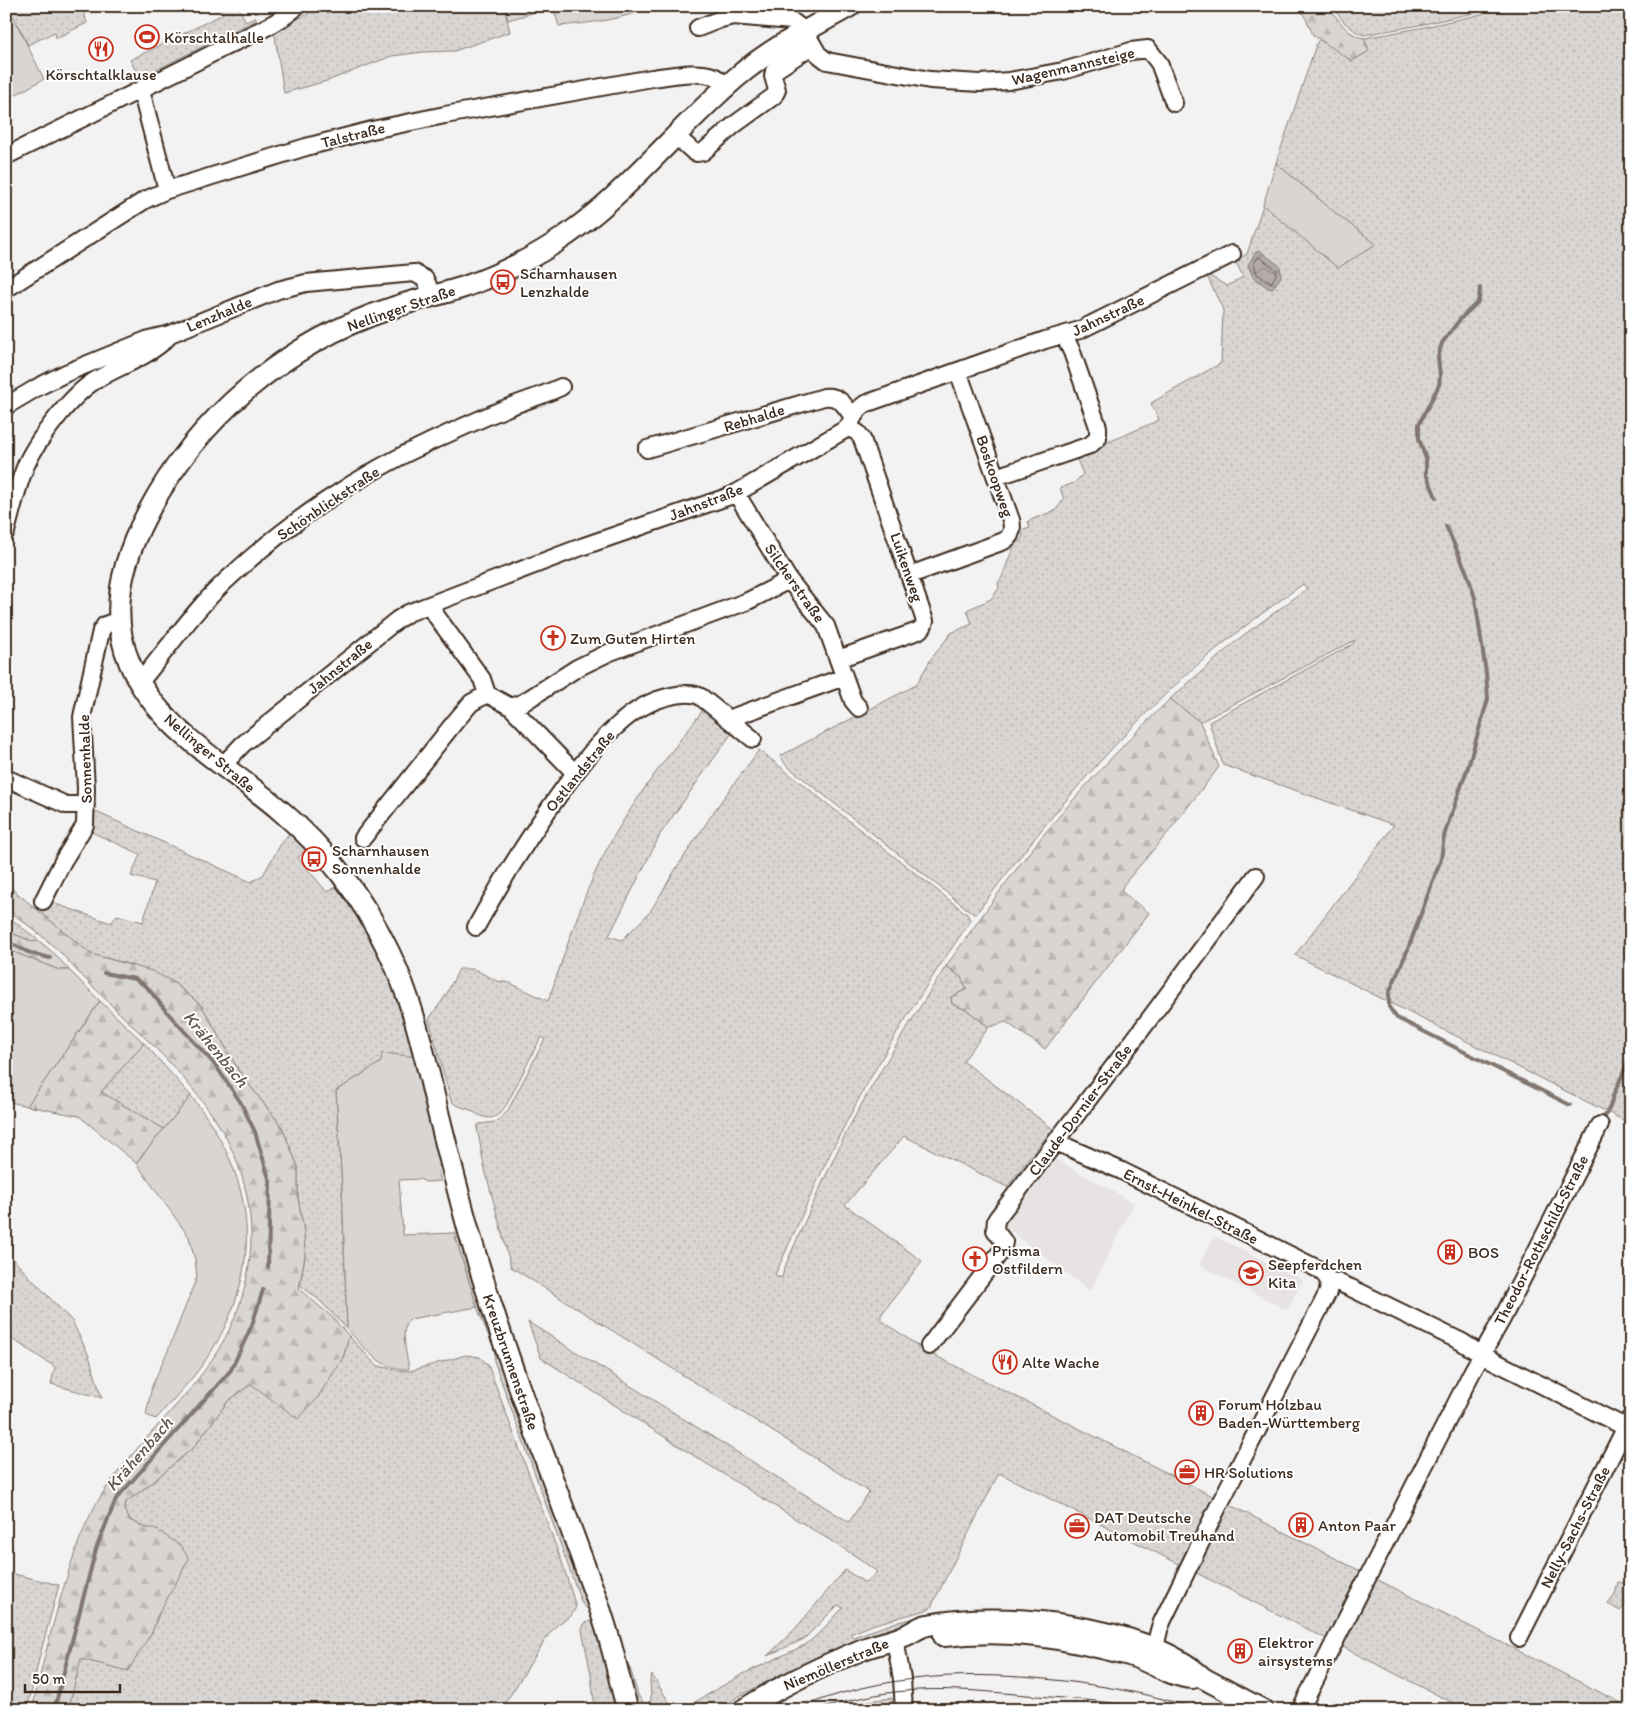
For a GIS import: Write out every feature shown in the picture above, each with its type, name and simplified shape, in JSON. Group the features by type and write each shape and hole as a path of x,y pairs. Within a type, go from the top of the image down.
{"main road":[{"name":"Nellinger Straße","path":"411,1008 396,966 380,934 362,904 331,860 289,818 166,717 140,682 127,657 118,603 121,582 128,558 142,522 172,473 196,442 221,413 268,373 318,340 355,321 381,311 462,287 499,273 527,260 556,243 612,199 725,87 755,63 809,38 850,6"},
{"name":"Kreuzbrunnenstraße","path":"411,1008 467,1225 486,1290 520,1393 607,1630 628,1710"},
{"name":"Niemöllerstraße","path":"743,1710 773,1692 821,1668 862,1650 900,1638 999,1633 1039,1635 1090,1644 1131,1656 1153,1656 1181,1662 1195,1670 1203,1678 1262,1710"}],"street":[{"path":"6,156 280,19 297,6"},
{"path":"676,136 694,152 703,152 734,125 774,96 777,90 773,76 774,71 809,38 792,21 737,16 721,19 698,28"},
{"name":"Wagenmannsteige","path":"809,38 822,58 833,63 930,80 973,83 1010,81 1064,71 1131,51 1148,49 1159,63 1174,103"},
{"name":"Talstraße","path":"6,289 145,200 167,190 349,135 445,115 676,75 698,74 711,76 718,79 725,87"},
{"path":"140,90 167,190"},
{"name":"Jahnstraße","path":"223,765 239,748 401,617 584,546 736,493 850,422 857,410 868,403 1080,330 1232,254"},
{"name":"Lenzhalde","path":"6,406 66,373 149,339 170,334 271,292 291,286 414,273 425,279 433,296"},
{"path":"6,532 17,489 29,459 65,408 89,384 155,348 170,334"},
{"path":"996,477 1090,445 1098,438 1098,427 1072,352 1064,335"},
{"name":"Boskoopweg","path":"910,575 1004,541 1010,536 1012,529 1012,523 958,371"},
{"name":"Schönblickstraße","path":"140,682 196,612 217,589 298,520 374,471 413,450 505,409 540,397 561,387"},
{"name":"Rebhalde","path":"647,449 824,397 832,396 838,398 850,422"},
{"name":"Luikenweg","path":"838,660 922,628 924,625 924,618 910,575 861,437 850,422"},
{"name":"Silcherstraße","path":"736,493 789,580 826,626 853,702 859,708"},
{"path":"511,707 524,702 577,668 608,653 748,601 789,580"},
{"path":"429,606 482,679 487,694 511,707 575,773"},
{"name":"Sonnenhalde","path":"43,901 63,861 84,828 86,821 83,705 101,631 105,625 120,620"},
{"path":"728,720 844,677"},
{"path":"363,838 468,706 487,694"},
{"name":"Ostlandstraße","path":"476,927 531,836 575,773 619,723 645,706 662,698 678,694 698,695 753,739"},
{"path":"6,778 66,805 86,805"},
{"name":"Claude-Dornier-Straße","path":"929,1346 1000,1254 1004,1242 994,1230 996,1220 1256,876"},
{"name":"Theodor-Rothschild-Straße","path":"1300,1710 1600,1125"},
{"name":"Ernst-Heinkel-Straße","path":"1056,1142 1122,1171 1309,1265 1322,1272 1329,1281 1351,1288 1462,1342 1482,1355"},
{"path":"1153,1656 1157,1634 1162,1622 1197,1549 1328,1292 1329,1281"},
{"path":"1482,1355 1629,1425"},
{"name":"Nelly-Sachs-Straße","path":"1519,1638 1629,1425"},
{"path":"900,1638 904,1710"}],"shaded area":[{"path":"1052,1157 1134,1203 1090,1291 1000,1223"},
{"name":"Seepferdchen Kita","path":"1214,1236 1303,1280 1287,1310 1199,1265"}],"green space":[{"path":"6,6 8,6 44,79 6,100"},
{"path":"8,6 82,6 87,23 56,38 55,32 28,45"},
{"path":"219,6 238,6 246,22 256,17 256,20 139,77 130,60 223,14"},
{"path":"314,6 317,8 318,6 504,6 510,32 454,51 392,56 327,81 284,93 274,30 292,19 294,21 308,14"},
{"path":"504,6 652,6 618,18 559,26 553,7 508,20"},
{"path":"1299,6 1328,6 1348,30 1358,37 1364,38 1369,51 1352,61 1313,35"},
{"path":"1332,6 1489,6 1478,12 1363,35 1344,22"},
{"path":"1492,6 1631,6 1631,1124 1295,955 1394,825 1223,765 1209,722 1353,644 1355,640 1200,722 1170,699 1241,637 1307,589 1303,584 1212,652 1127,732 1023,852 975,915 786,765 780,756 916,685 931,659 951,633 972,624 967,610 991,599 999,588 998,583 1013,548 1012,543 1020,541 1023,536 1021,531 1030,528 1028,521 1056,510 1064,499 1060,488 1074,483 1083,474 1075,455 1159,420 1151,403 1221,363 1223,310 1206,274 1227,286 1243,277 1235,260 1247,254 1263,205 1298,234 1375,244 1276,163 1317,42 1320,39 1352,61 1369,51 1364,38 1482,14"},
{"path":"1276,163 1376,244 1338,268 1263,205"},
{"path":"1170,699 1200,722 1219,767 1166,835 1124,884 1121,891 1149,913 1045,1049 1006,1022 989,1027 967,1010 952,1004 951,997 967,989 961,977 946,966 1014,872 1058,817"},
{"path":"706,706 734,730 661,833 609,936 622,940 650,912 717,807 759,750 967,914 970,919 930,980 847,1121 775,1275 782,1278 784,1269 822,1184 857,1112 946,966 961,977 967,989 951,997 952,1004 967,1010 989,1027 963,1061 1053,1129 1007,1187 904,1136 845,1205 922,1261 881,1315 881,1320 924,1350 1631,1708 1631,1710 1467,1710 999,1473 930,1609 875,1624 850,1634 853,1637 897,1622 926,1616 918,1622 868,1636 781,1674 718,1710 640,1710 632,1694 627,1666 630,1668 638,1695 645,1705 651,1700 650,1680 652,1675 669,1702 680,1707 690,1705 741,1675 805,1645 816,1636 843,1608 838,1605 804,1639 767,1656 795,1629 845,1570 866,1583 877,1572 857,1557 541,1358 528,1322 849,1522 869,1492 511,1267 484,1166 477,1127 479,1124 496,1122 507,1112 545,1039 541,1037 503,1110 495,1117 486,1118 451,1101 429,1019 446,995 459,969 474,969 497,981 510,983 548,1001 581,906 605,852 645,788"},
{"path":"94,811 251,882 263,875 282,842 292,830 300,838 298,841 306,849 298,858 327,892 336,887 329,877 333,874 384,956 418,1057 381,1062 336,1091 342,1187 347,1329 318,1299 300,1285 305,1256 304,1232 298,1198 298,1167 282,1127 240,1073 202,1006 173,982 128,964 91,954 40,913 47,901 111,923 117,915 143,922 155,882 131,876 140,854 87,830"},
{"path":"6,884 91,954 152,971 173,982 202,1006 240,1073 282,1127 298,1167 298,1198 304,1232 305,1256 299,1289 331,1316 349,1336 343,1358 316,1400 298,1419 251,1384 228,1401 194,1447 126,1502 124,1510 130,1520 146,1528 154,1528 181,1546 189,1559 159,1613 152,1632 128,1671 81,1659 68,1710 32,1710 55,1616 79,1540 96,1504 111,1482 196,1382 225,1338 237,1311 246,1283 251,1227 248,1199 240,1172 230,1145 215,1119 193,1089 168,1061 58,950 6,908"},
{"path":"6,915 38,940 34,942 6,931"},
{"path":"6,931 34,942 38,940 56,955 69,970 59,970 6,949"},
{"path":"6,949 59,970 69,970 100,1001 27,1106 6,1101"},
{"path":"100,1001 144,1043 101,1092 164,1129 136,1163 79,1116 27,1106"},
{"path":"144,1043 191,1096 164,1129 101,1092"},
{"path":"382,1053 418,1057 445,1165 437,1167 441,1181 399,1180 403,1235 454,1233 477,1307 410,1319 404,1334 409,1369 390,1366 381,1362 367,1351 347,1329 342,1187 336,1091 381,1062"},
{"path":"191,1096 212,1126 229,1157 240,1189 246,1221 246,1253 240,1286 229,1319 205,1361 156,1419 146,1415 152,1386 197,1277 189,1237 136,1163"},
{"path":"454,1233 460,1233 493,1339 491,1342 477,1307"},
{"path":"6,1252 72,1321 89,1356 102,1398 51,1384 55,1367 6,1335"},
{"path":"349,1336 376,1365 395,1370 410,1371 466,1355 480,1357 488,1365 563,1565 576,1607 571,1616 558,1624 549,1634 501,1710 395,1710 381,1700 375,1710 68,1710 81,1658 152,1632 159,1613 146,1528 130,1520 124,1510 126,1502 194,1447 228,1401 251,1384 343,1358"},
{"path":"495,1353 498,1353 589,1606 586,1608 582,1604 494,1361"},
{"path":"6,1572 59,1585 27,1710 6,1710"},
{"path":"1618,1582 1631,1584 1631,1601 1620,1611 1608,1604 1615,1595"},
{"path":"589,1621 595,1622 620,1710 595,1710 591,1674 582,1630 584,1624"},
{"path":"892,1698 893,1710 834,1710 868,1701"}],"water":[{"path":"1260,251 1280,266 1281,277 1272,289 1253,277 1248,265 1256,252"}],"waterway":[{"path":"1436,497 1426,474 1426,459 1419,439 1419,424 1439,385 1438,357 1442,343 1461,318 1477,303 1480,288"},
{"path":"1446,526 1467,573 1475,598 1488,699 1468,767 1445,834 1441,859 1408,949 1389,993 1389,1007 1397,1018 1570,1105"},
{"name":"Krähenbach","path":"6,941 30,953 50,958"},
{"name":"Krähenbach","path":"104,973 135,979 147,987 216,1066 241,1103 255,1132 270,1182 268,1267"},
{"path":"1602,1121 1610,1107 1631,1055"},
{"name":"Krähenbach","path":"54,1710 96,1549 116,1499 231,1370 252,1325 263,1290"}],"tram line":[{"path":"794,1710 828,1697 896,1681 965,1676 1036,1678 1088,1684 1151,1696 1198,1710"},
{"path":"817,1710 876,1695 913,1690 984,1691 1081,1700 1155,1710"}],"place":[{"name":"Körschtalhalle","path":"147,37"},
{"name":"Körschtalklause","path":"101,49"},
{"name":"Scharnhausen Lenzhalde","path":"503,282"},
{"name":"Zum Guten Hirten","path":"553,638"},
{"name":"Scharnhausen Sonnenhalde","path":"314,859"},
{"name":"BOS","path":"1450,1252"},
{"name":"Prisma Ostfildern","path":"975,1259"},
{"name":"Seepferdchen Kita","path":"1251,1273"},
{"name":"Alte Wache","path":"1005,1362"},
{"name":"Forum Holzbau Baden-Württemberg","path":"1201,1413"},
{"name":"HR Solutions","path":"1187,1472"},
{"name":"Anton Paar","path":"1301,1525"},
{"name":"DAT Deutsche Automobil Treuhand","path":"1077,1526"},
{"name":"Elektror airsystems","path":"1240,1651"}]}
